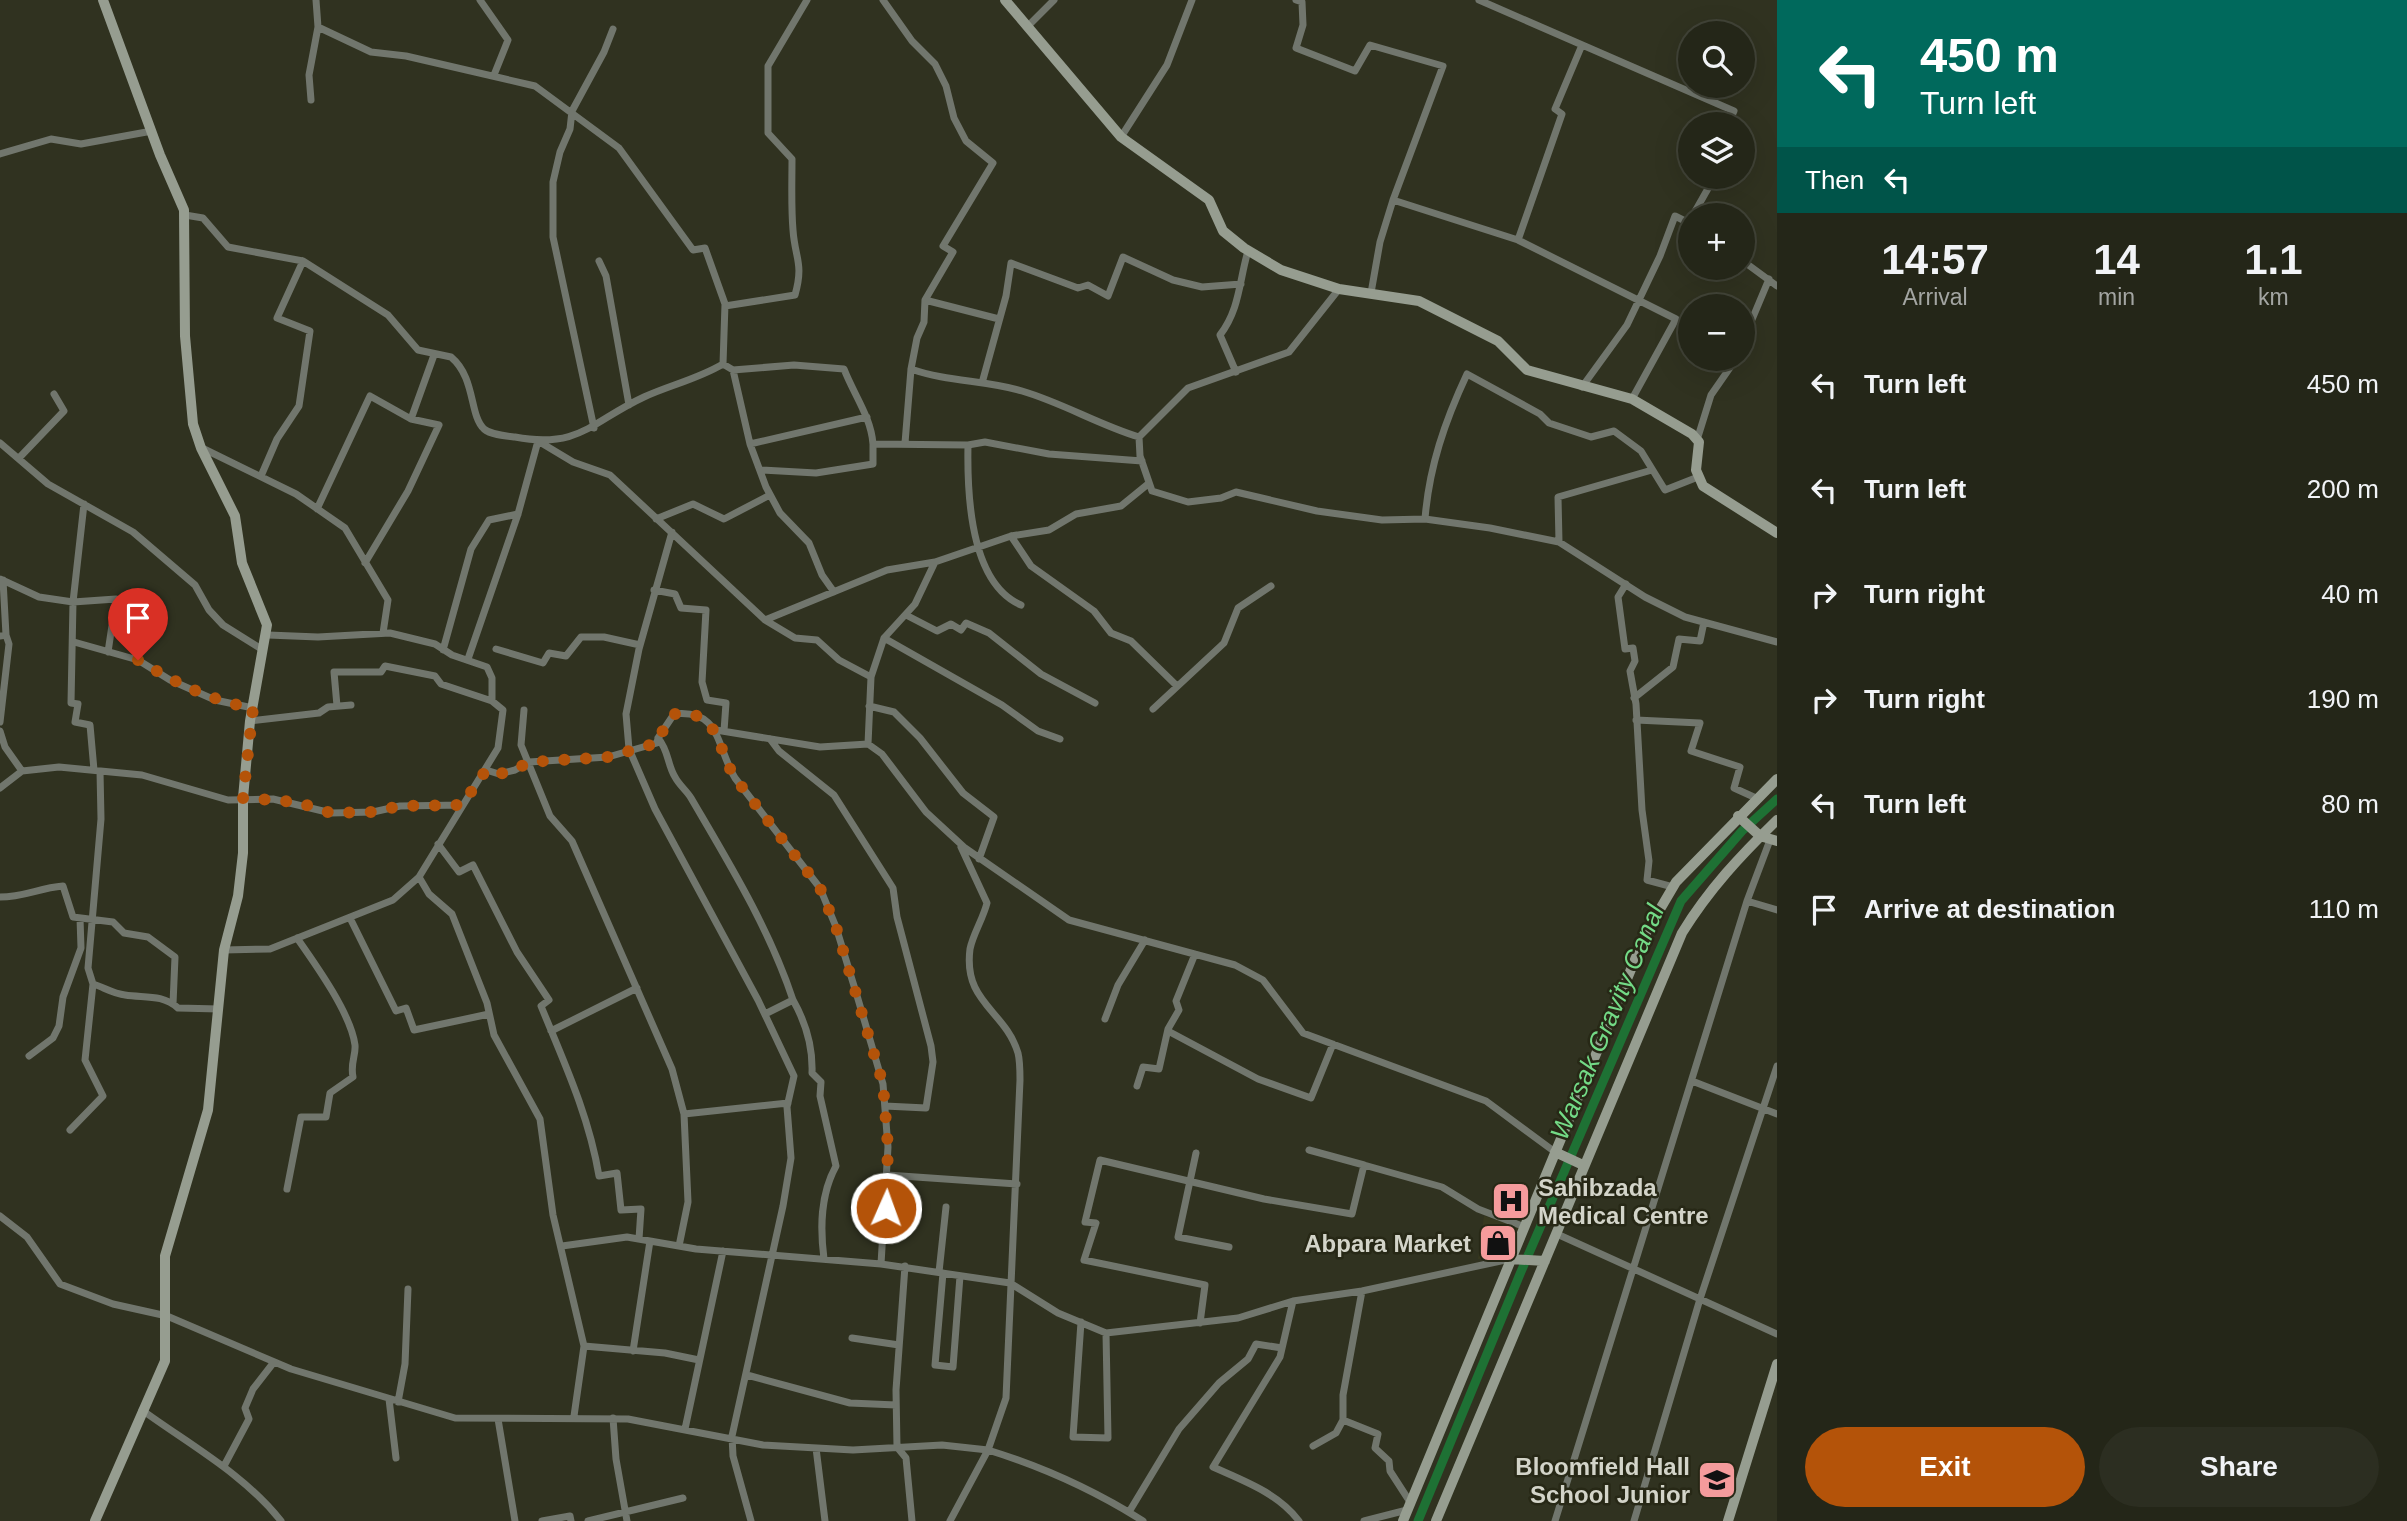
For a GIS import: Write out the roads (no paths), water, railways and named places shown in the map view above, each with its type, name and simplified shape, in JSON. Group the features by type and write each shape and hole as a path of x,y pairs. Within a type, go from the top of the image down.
{"main road":[{"path":"95,1521 165,1361 165,1256 208,1110 224,950 238,896 243,853 243,798 250,721 268,635 267,625 242,563 234,516 201,448 193,424 185,336 186,215 103,0"},
{"path":"1005,0 1121,136 1209,200 1223,231 1248,251 1281,270 1339,289 1419,301 1498,341 1527,370 1632,399 1678,425 1697,440 1698,477 1703,486 1777,533"},
{"path":"1407,1511 1514,1258 1646,933 1673,887 1777,779"},
{"path":"1739,817 1765,837"},
{"path":"1436,1521 1540,1260 1557,1234 1583,1165 1682,933 1705,895 1765,837 1777,820"},
{"path":"1557,1153 1583,1165"},
{"path":"1514,1258 1540,1260"},
{"path":"1728,1521 1777,1364"}],"street":[{"path":"311,100 309,75 318,27 316,0"},
{"path":"481,0 508,40 494,75"},
{"path":"725,306 795,295 801,260 793,233 792,159 768,133 768,66 807,0"},
{"path":"883,0 912,41 934,64 946,86 954,118 966,141 993,163 943,246 953,252 925,300 924,322 917,338 911,369 905,443"},
{"path":"1027,27 1054,0"},
{"path":"1121,136 1167,65 1192,0"},
{"path":"1296,0 1302,2 1303,25 1296,47 1354,71 1370,45 1443,66 1393,200 1380,242 1371,293"},
{"path":"1479,0 1734,112"},
{"path":"318,27 372,52 494,75 535,86 619,148 693,250 705,248 725,306 723,364"},
{"path":"594,428 553,237 553,182 560,152 570,129 572,111 604,52 613,29"},
{"path":"1518,240 1562,114 1555,109 1583,44"},
{"path":"0,154 51,139 81,144 152,131"},
{"path":"1393,200 1518,240 1676,319 1632,399"},
{"path":"186,215 203,218 228,247 303,261 388,315 418,351 451,357 471,387 474,409 482,428 538,442 573,462 610,475 765,620 795,638 817,640 839,660 871,677"},
{"path":"1582,387 1627,325 1660,256 1675,216 1678,217"},
{"path":"1236,372 1220,335 1230,322 1240,296 1248,251"},
{"path":"982,383 1011,262 1079,288 1088,285 1108,296 1123,257 1173,280 1202,287 1241,284"},
{"path":"261,476 277,439 299,406 310,331 277,318 303,261"},
{"path":"599,261 606,276 629,405"},
{"path":"1755,269 1777,286"},
{"path":"1755,312 1769,279"},
{"path":"1139,438 1188,387 1289,352 1339,289"},
{"path":"925,300 999,318"},
{"path":"411,419 434,355"},
{"path":"538,442 573,436 594,428 629,405 701,377 723,364"},
{"path":"723,364 733,370 794,365 845,369 856,401 871,424 873,464 816,473 760,470"},
{"path":"911,369 929,375 992,382 1026,392 1139,438"},
{"path":"733,370 750,444 770,495 780,513 809,543 817,566 834,592"},
{"path":"1697,440 1711,395 1728,371"},
{"path":"1425,519 1429,478 1452,407 1467,374 1540,414 1549,424 1591,437 1614,431 1641,451 1665,490 1698,477"},
{"path":"19,458 64,411 54,394"},
{"path":"317,509 370,396 411,419 439,425 408,491 365,563"},
{"path":"750,444 867,417"},
{"path":"1139,438 1142,461 1152,491 1188,502 1221,498 1236,492 1317,511 1382,520 1425,519 1490,528 1559,542 1685,617 1777,642"},
{"path":"468,659 518,514 538,442"},
{"path":"873,444 968,445 985,442 1049,454 1142,461"},
{"path":"0,445 48,484 133,533 146,546 178,568 195,585 209,610 223,625 263,650"},
{"path":"968,445 970,499 986,574 1005,598 1021,605"},
{"path":"201,448 261,476 345,528 388,600 383,633"},
{"path":"1559,542 1558,497 1653,470"},
{"path":"765,620 887,570 935,562 1011,536 1049,530 1076,514 1121,506 1148,484"},
{"path":"656,519 693,504 724,519 770,495"},
{"path":"70,1130 103,1096 85,1060 93,984 89,968 101,819 90,725 75,722 78,705 71,703 73,602 84,504"},
{"path":"443,650 471,549 489,520 518,514"},
{"path":"672,531 640,645 626,714 629,749 683,865 765,1014 794,1076 788,1103 791,1158 733,1436 733,1456 751,1521"},
{"path":"1011,536 1031,566 1094,611 1111,633 1131,641 1177,686"},
{"path":"868,744 871,677 884,638 915,604 935,562"},
{"path":"0,722 9,644 3,635 2,580 40,597 73,602 116,599 108,652"},
{"path":"1626,584 1618,597 1625,649 1633,648 1635,661 1630,671 1649,861 1647,880 1673,887"},
{"path":"1153,709 1224,643 1238,608 1271,586"},
{"path":"654,590 675,594 681,608 706,610 702,682 707,700 726,703 720,731 723,758 735,778 820,888 836,927 883,1084 887,1175 881,1264"},
{"path":"906,615 937,631 951,624 961,631 966,623 989,633 1041,674 1095,703"},
{"path":"1634,698 1673,667 1679,639 1700,641 1704,622"},
{"path":"268,635 318,637 383,633 435,644 443,650 487,667 492,678 492,701"},
{"path":"496,649 543,663 549,653 566,656 580,637 604,638 640,645"},
{"path":"884,638 1002,705 1038,731 1060,738"},
{"path":"74,642 138,660 170,680 215,700 253,708"},
{"path":"224,950 270,949 393,900 419,877 498,748 503,710 492,701 440,684 435,676 384,666 381,672 334,672 337,706"},
{"path":"250,721 319,713 337,706 351,705"},
{"path":"869,706 894,712 920,738 963,793 995,817 979,859"},
{"path":"524,710 521,744 550,816 572,841 672,1069 684,1114 688,1202 680,1246"},
{"path":"486,770 499,774 515,770 529,762 608,757 657,743 674,714 686,713 702,717 720,731 820,747 868,744 882,754 926,812 960,844 1069,920 1235,965 1264,980 1303,1033 1486,1101 1557,1153"},
{"path":"1636,720 1700,723 1691,751 1740,767 1734,788 1756,799"},
{"path":"0,731 5,747 22,771 28,773 44,766 142,775 229,800 243,798 297,802 331,813 373,812 414,805 462,805"},
{"path":"658,738 667,749 673,776 691,797 758,914 802,1016 813,1053 812,1073 821,1082 820,1096 836,1166 829,1179 820,1228 824,1259"},
{"path":"770,739 779,751 834,795 893,888 897,917 933,1062 926,1108 885,1106"},
{"path":"0,788 22,771"},
{"path":"1555,1521 1635,1268 1765,837"},
{"path":"438,844 459,873 473,866 517,952 549,1000 541,1006 593,1140 599,1176 617,1173 621,1210 641,1209 639,1239"},
{"path":"950,1521 988,1450 1006,1398 1020,1080 1018,1053 1001,1022 978,998 970,973 971,947 987,903 960,844"},
{"path":"419,877 429,894 452,914 489,1014 494,1035 540,1119 553,1215 584,1346 574,1416"},
{"path":"0,897 19,897 38,888 63,886 73,917 113,922 124,933 148,937 175,957 173,1004"},
{"path":"1747,901 1777,909"},
{"path":"29,1056 53,1038 59,1026 63,997 80,948 80,918"},
{"path":"350,918 396,1011 406,1008 414,1030 489,1014"},
{"path":"287,1189 301,1117 327,1117 330,1093 353,1077 350,1063 355,1046 345,1009 330,993 321,972 297,938"},
{"path":"1105,1019 1118,985 1144,940"},
{"path":"1137,1086 1143,1067 1159,1069 1168,1031 1180,1010 1176,1001 1195,954"},
{"path":"93,984 123,995 144,995 178,1008 219,1009"},
{"path":"551,1031 637,988"},
{"path":"765,1014 793,1000"},
{"path":"1168,1031 1258,1079 1311,1098 1333,1044"},
{"path":"1634,1521 1700,1299 1777,1066"},
{"path":"1692,1081 1777,1114"},
{"path":"684,1114 788,1103"},
{"path":"1309,1150 1442,1187 1478,1209 1525,1227"},
{"path":"1196,1153 1178,1237 1229,1247"},
{"path":"1200,1323 1205,1285 1084,1260 1096,1223 1085,1222 1100,1160 1264,1199 1352,1214 1364,1166"},
{"path":"887,1175 1017,1184"},
{"path":"946,1207 935,1365 953,1367 960,1276"},
{"path":"0,1216 27,1237 60,1284 113,1304 167,1316 274,1362 455,1418 613,1418 733,1436 763,1445 853,1450 942,1445 988,1450 1036,1467 1105,1497 1143,1521"},
{"path":"1557,1234 1777,1334"},
{"path":"562,1246 627,1237 723,1251 905,1266 1010,1283 1058,1312 1107,1333 1238,1318 1293,1301 1362,1291 1514,1258"},
{"path":"633,1351 650,1241"},
{"path":"685,1429 723,1251"},
{"path":"905,1266 896,1405 897,1447 906,1458 912,1521"},
{"path":"396,1458 393,1401 405,1364 408,1289"},
{"path":"1313,1446 1336,1433 1343,1420 1343,1395 1362,1291"},
{"path":"1293,1301 1280,1357 1213,1467 1261,1489 1283,1503 1299,1521"},
{"path":"1081,1322 1073,1437 1108,1438 1107,1333"},
{"path":"852,1338 899,1345"},
{"path":"1129,1512 1179,1429 1219,1383 1248,1359 1256,1344 1282,1348"},
{"path":"584,1346 666,1353 699,1360"},
{"path":"224,1466 249,1419 245,1408 253,1389 274,1362"},
{"path":"747,1375 850,1403 896,1405"},
{"path":"142,1410 224,1466 257,1494 281,1521"},
{"path":"613,1418 627,1521"},
{"path":"498,1419 515,1521"},
{"path":"1343,1420 1378,1434 1375,1448 1389,1461 1390,1471 1407,1511 1364,1521"},
{"path":"816,1448 825,1521"},
{"path":"588,1521 683,1498"},
{"path":"542,1521 570,1516 571,1521"}],"waterway":[{"name":"Warsak Gravity Canal","path":"1418,1521 1520,1274 1681,901 1742,831 1777,799"}],"place":[{"name":"Sahibzada Medical Centre","path":"1511,1201"},
{"name":"Abpara Market","path":"1498,1243"},
{"name":"Bloomfield Hall School Junior","path":"1717,1480"}]}
